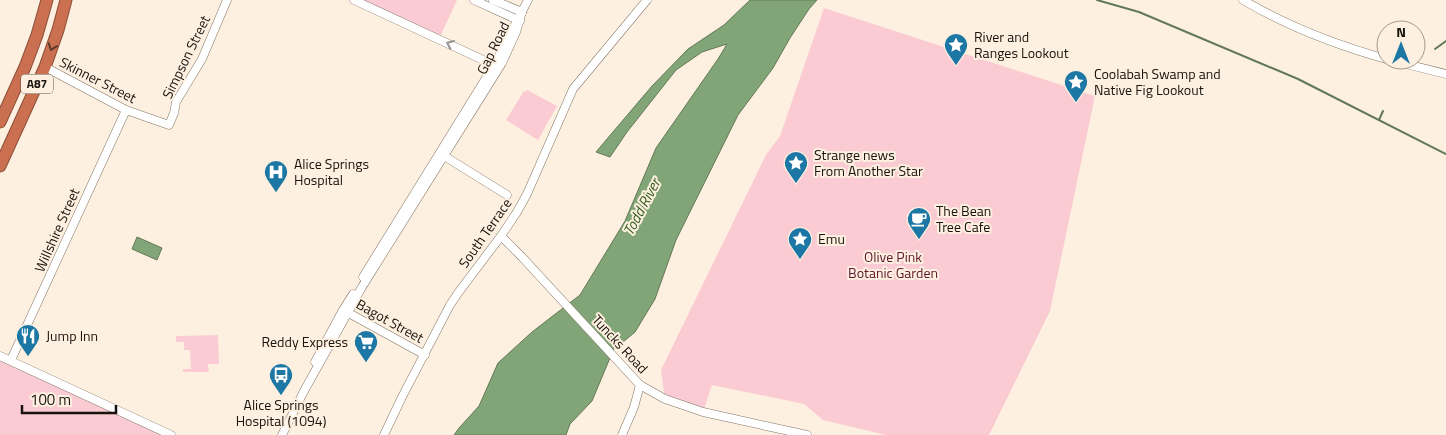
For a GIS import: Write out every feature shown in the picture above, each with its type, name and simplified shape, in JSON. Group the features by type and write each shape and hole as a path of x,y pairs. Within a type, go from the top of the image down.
{"highway":[{"name":"A87","path":"0,122 25,67 47,0"},
{"name":"A87","path":"0,166 45,67 66,0"}],"street":[{"name":"Simpson Street","path":"169,125 176,102 202,59 226,0"},
{"path":"354,0 494,65"},
{"path":"474,0 520,18"},
{"path":"493,0 520,18"},
{"path":"520,18 528,0"},
{"name":"South Terrace","path":"384,435 442,320 458,293 501,236 527,194 573,89 647,0"},
{"path":"1242,0 1265,13 1323,38 1376,56"},
{"name":"Gap Road","path":"442,155 520,18"},
{"name":"Gap Road","path":"282,435 304,391 315,363 431,172 502,63 520,18"},
{"name":"Skinner Street","path":"45,67 126,110 169,125"},
{"path":"1426,69 1446,74"},
{"name":"Willshire Street","path":"12,360 126,110"},
{"path":"442,155 507,194"},
{"name":"Tuncks Road","path":"501,236 640,385 665,400 687,408 788,433 807,435"},
{"name":"Bagot Street","path":"346,311 425,355"},
{"path":"0,356 172,435"},
{"path":"622,435 634,407 640,385"}],"green space":[{"path":"361,0 457,0 440,37"},
{"name":"Olive Pink Botanic Garden","path":"824,8 1095,96 1050,311 989,435 886,435 823,420 804,404 712,385 703,412 665,399 661,370 766,155 780,136"},
{"path":"527,90 557,106 538,140 506,120 524,91"},
{"path":"218,335 219,364 208,364 209,372 183,372 183,369 191,369 190,350 184,350 184,342 176,342 176,336"},
{"path":"0,356 171,435 0,435"}],"water":[{"name":"Todd River","path":"750,0 817,0 790,38 773,68 738,115 676,240 655,299 635,332 617,347 615,346 592,401 570,424 566,435 454,435 479,406 498,363 532,332 580,295 625,221 656,148 727,44 702,52 676,70 627,132 610,157 596,152 652,86 688,49 724,25"},
{"path":"137,237 162,248 157,260 132,249"}],"waterway":[{"path":"1097,0 1139,12 1298,79 1446,154"},
{"path":"1435,49 1446,41"},
{"path":"1379,120 1383,111"}],"place":[{"name":"River and Ranges Lookout","path":"956,66"},
{"name":"Coolabah Swamp and Native Fig Lookout","path":"1076,103"},
{"name":"Strange news From Another Star","path":"796,184"},
{"name":"Alice Springs Hospital","path":"276,193"},
{"name":"The Bean Tree Cafe","path":"919,240"},
{"name":"Emu","path":"800,260"},
{"name":"Jump Inn","path":"28,357"},
{"name":"Reddy Express","path":"366,363"},
{"name":"Alice Springs Hospital (1094)","path":"281,396"}]}
